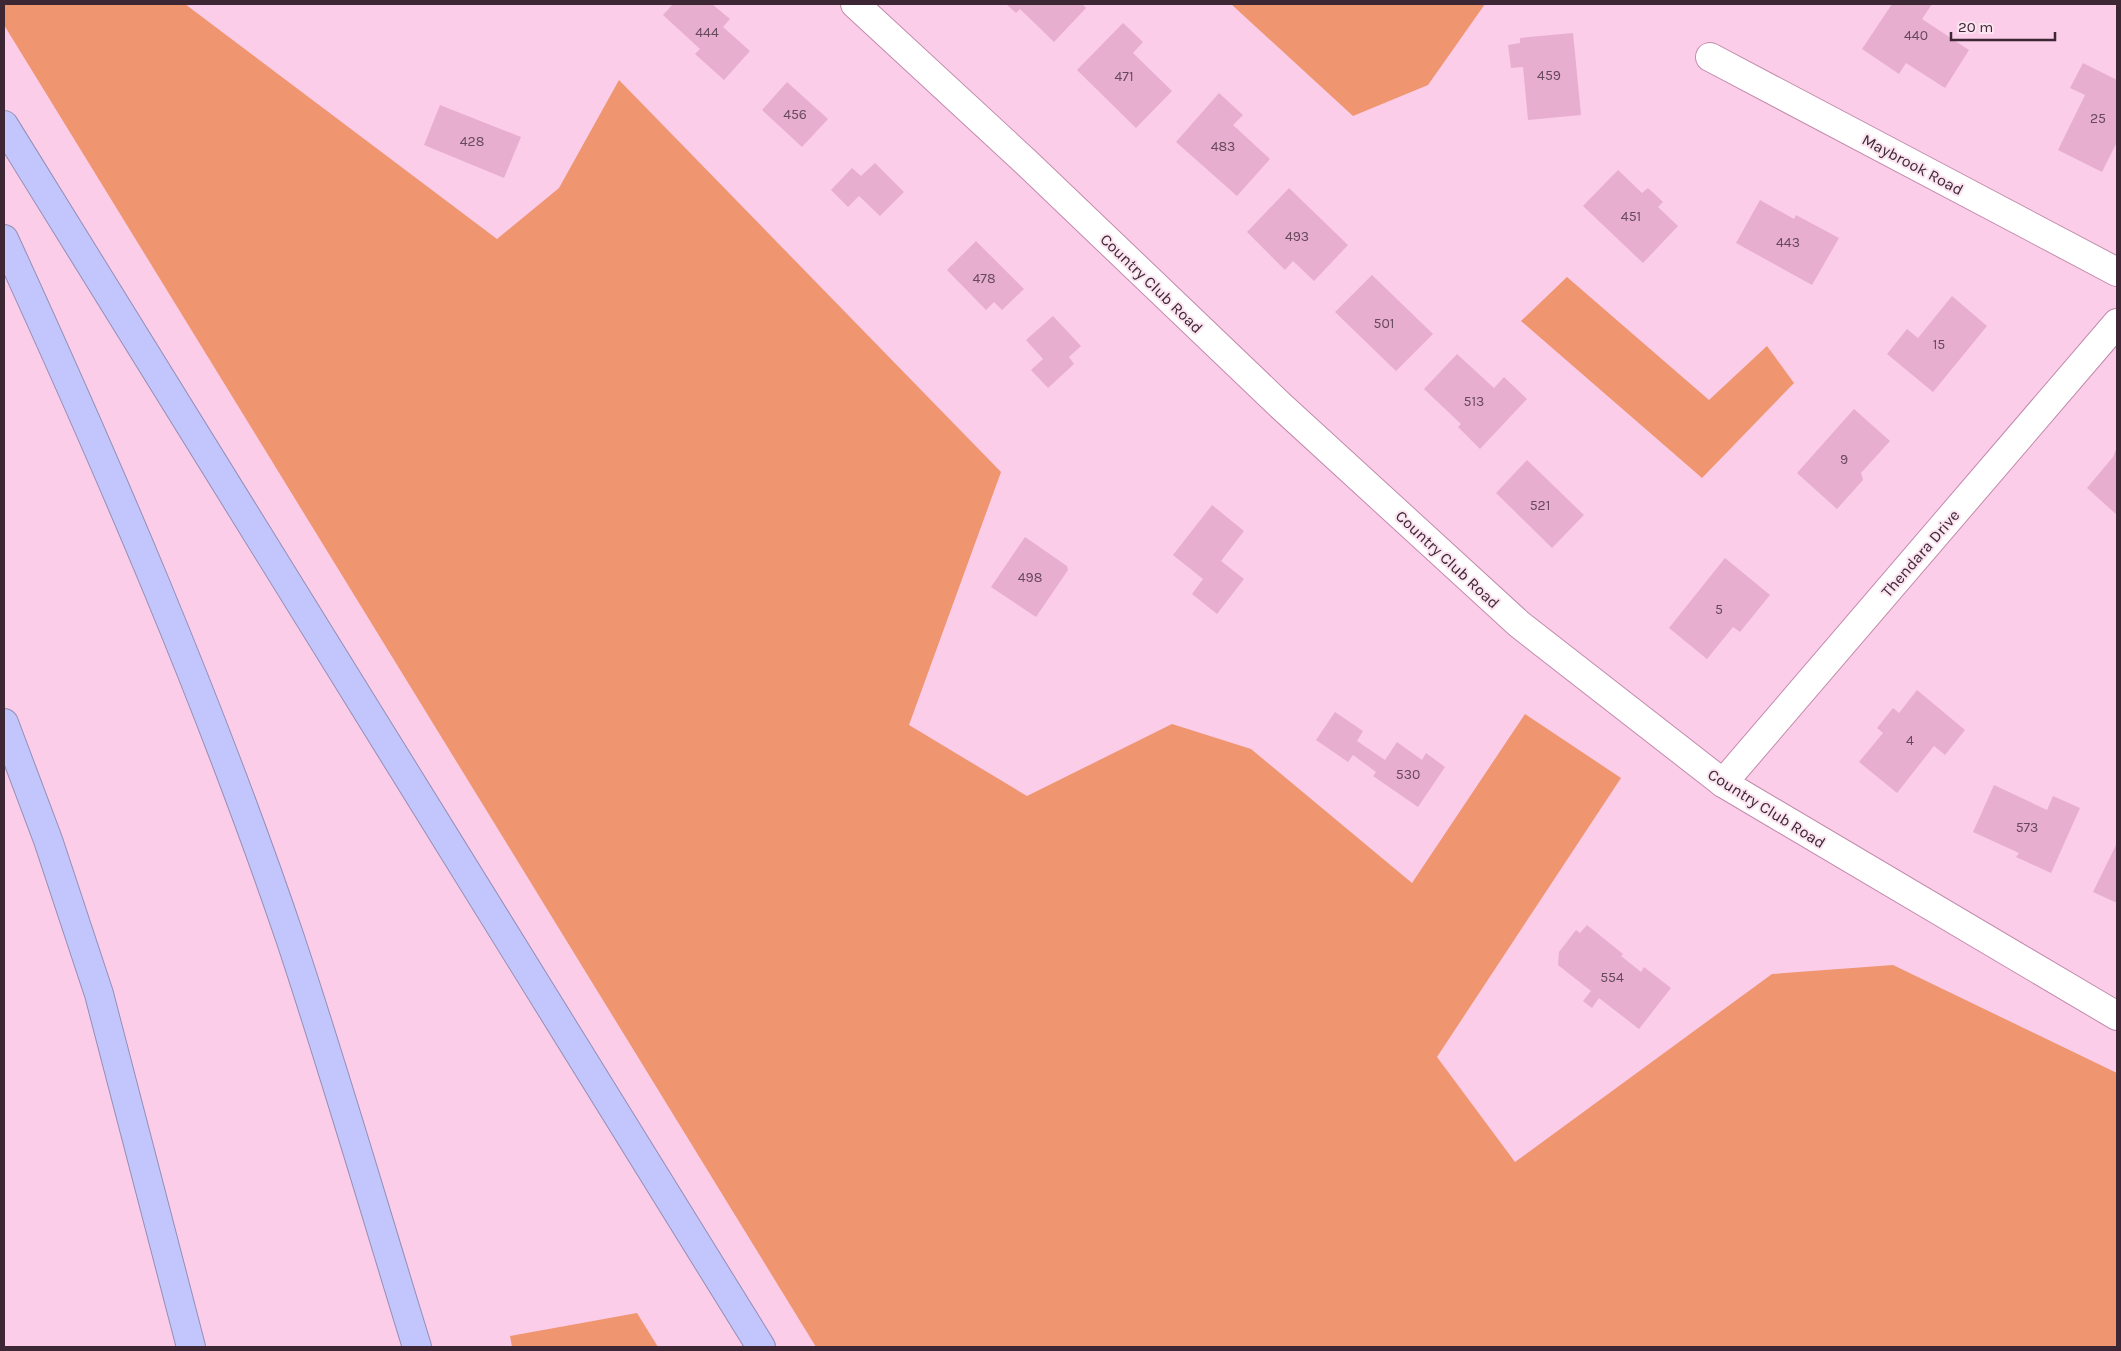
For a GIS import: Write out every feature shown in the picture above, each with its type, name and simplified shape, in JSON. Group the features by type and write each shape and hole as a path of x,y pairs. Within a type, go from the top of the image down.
{"highway":[{"path":"4,125 761,1347"},
{"path":"4,239 110,475 172,624 233,779 290,938 417,1347"},
{"path":"4,723 48,840 99,994 191,1347"},
{"path":"167,1257 195,1347"}],"street":[{"name":"Country Club Road","path":"855,4 1027,163 1280,405 1519,624 1723,783 2117,1016"},
{"name":"Maybrook Road","path":"1710,57 2117,272"},
{"name":"Thendara Drive","path":"1723,783 2117,323"}],"shaded area":[{"path":"4,4 185,4 497,239 559,188 619,80 1001,472 909,725 1027,796 1172,724 1251,749 1412,883 1525,714 1621,778 1437,1057 1515,1162 1772,974 1893,965 2117,1073 2117,1347 816,1347 4,25"},
{"path":"1231,4 1485,4 1428,85 1353,116"},
{"path":"1567,277 1709,400 1767,346 1794,383 1702,478 1521,321"},
{"path":"637,1313 658,1347 512,1347 510,1336"}],"building":[{"path":"673,4 712,4 730,19 723,27 750,51 724,80 695,54 700,49 663,15"},
{"path":"1006,4 1082,4 1086,8 1054,42 1020,9 1016,13"},
{"path":"1892,4 1932,4 1922,19 1969,50 1945,88 1906,63 1899,74 1862,49"},
{"path":"1123,23 1143,42 1133,53 1172,91 1136,128 1077,70"},
{"path":"1573,33 1581,115 1528,120 1523,67 1511,68 1508,45 1520,43 1520,38"},
{"path":"2083,63 2117,80 2117,142 2102,172 2058,150 2085,95 2070,88"},
{"path":"787,82 828,119 802,147 762,110"},
{"path":"1219,93 1243,115 1233,125 1270,159 1237,196 1176,142"},
{"path":"440,105 521,137 504,178 424,145"},
{"path":"875,163 904,192 880,216 859,196 848,207 831,190 852,168 861,176"},
{"path":"1618,170 1642,193 1648,188 1663,202 1658,207 1678,226 1643,263 1583,206"},
{"path":"1289,188 1348,245 1314,281 1293,261 1285,270 1247,232"},
{"path":"1760,200 1794,219 1796,215 1839,238 1812,285 1736,243"},
{"path":"976,241 1024,289 1002,310 994,302 986,310 947,270"},
{"path":"1372,275 1433,334 1396,371 1335,312"},
{"path":"1952,296 1987,326 1933,392 1887,354 1907,329 1918,338"},
{"path":"1053,316 1081,346 1069,357 1074,364 1048,388 1031,370 1043,359 1026,340"},
{"path":"1457,354 1494,388 1504,377 1527,399 1480,449 1458,427 1461,424 1424,389"},
{"path":"1854,409 1890,441 1861,473 1863,480 1837,509 1797,473"},
{"path":"2117,447 2117,515 2087,488 2113,457"},
{"path":"1527,460 1584,515 1552,548 1496,493"},
{"path":"1212,505 1244,531 1221,561 1244,579 1217,614 1192,594 1203,579 1173,555"},
{"path":"1025,537 1067,566 1068,570 1036,617 991,587"},
{"path":"1725,558 1770,595 1740,632 1733,627 1707,659 1669,628"},
{"path":"1917,690 1965,730 1945,755 1934,746 1897,793 1859,762 1883,733 1877,728 1893,708 1899,713"},
{"path":"1335,712 1363,731 1357,741 1385,760 1397,742 1422,760 1426,753 1445,767 1418,807 1373,776 1376,772 1353,755 1348,762 1316,740"},
{"path":"1994,785 2047,810 2053,796 2080,808 2051,873 2016,857 2019,853 1973,832"},
{"path":"2117,843 2117,903 2093,892"},
{"path":"1587,925 1623,954 1621,956 1641,972 1644,967 1671,988 1639,1029 1599,998 1592,1008 1583,1001 1591,991 1558,965 1559,952 1576,930 1580,933"}]}
